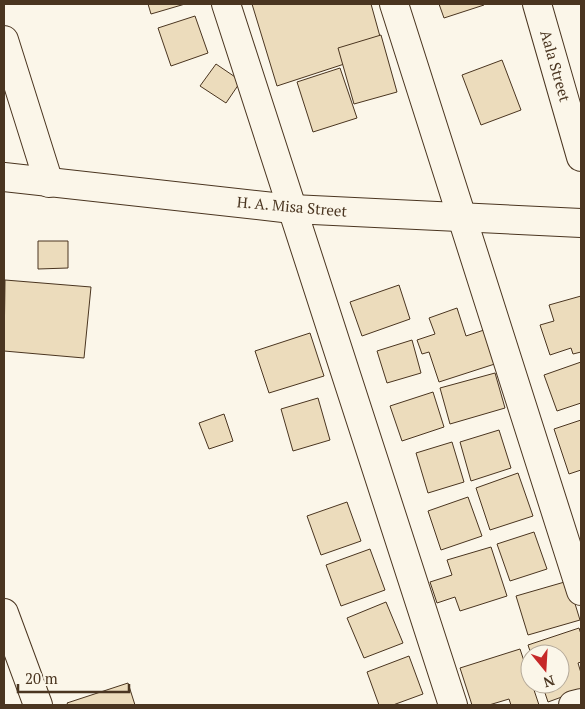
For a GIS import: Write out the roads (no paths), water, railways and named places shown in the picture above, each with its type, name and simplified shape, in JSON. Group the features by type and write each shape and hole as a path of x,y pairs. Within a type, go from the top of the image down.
{"street":[{"path":"226,4 453,705"},
{"path":"394,4 581,591"},
{"name":"Aala Street","path":"537,4 581,157"},
{"path":"4,40 50,183"},
{"name":"H. A. Misa Street","path":"4,177 292,209 581,223"},
{"path":"4,613 38,705"},
{"path":"574,705 581,703"}]}
